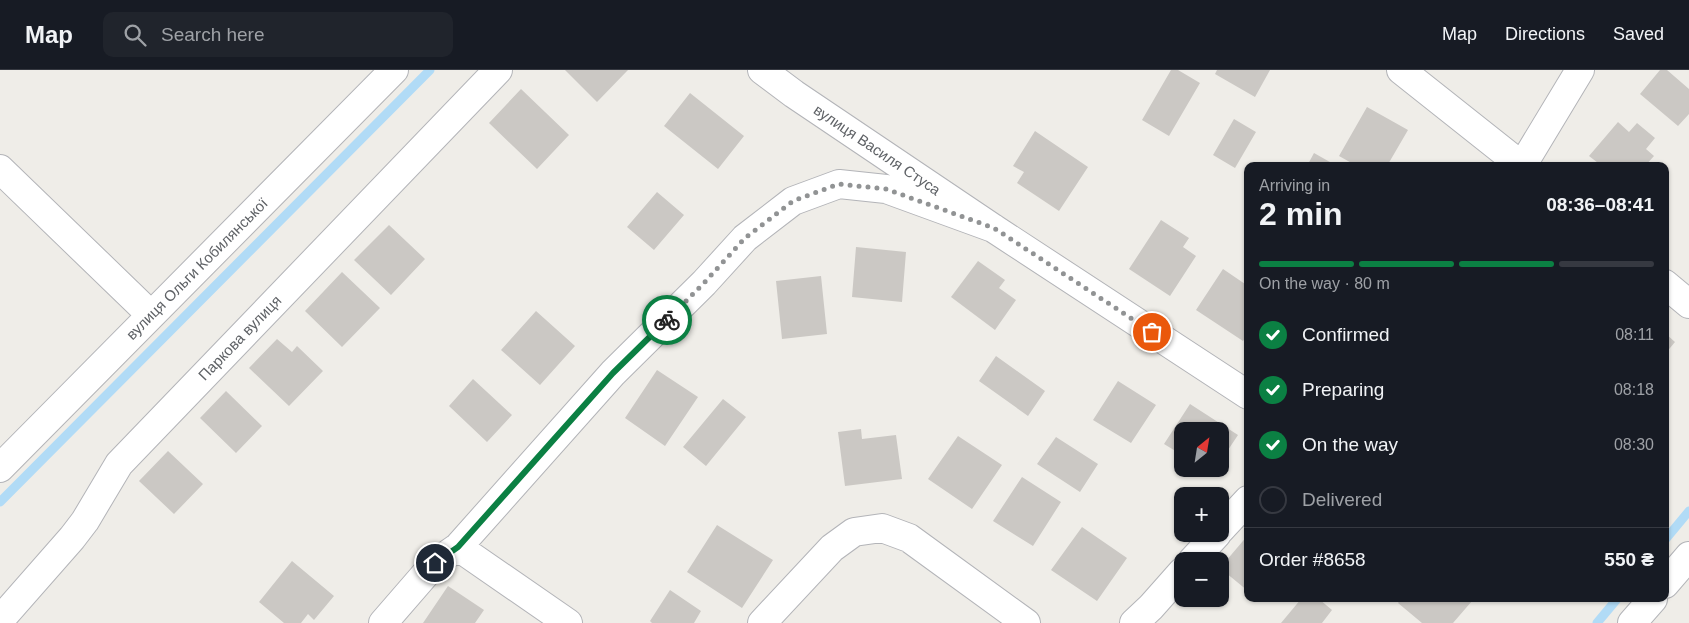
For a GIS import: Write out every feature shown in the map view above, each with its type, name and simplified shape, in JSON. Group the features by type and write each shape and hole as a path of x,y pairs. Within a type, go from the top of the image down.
{"street":[{"name":"вулиця Ольги Кобилянської","path":"0,468 394,70"},
{"name":"Паркова вулиця","path":"0,620 85,521 119,464 498,70"},
{"name":"вулиця Василя Стуса","path":"762,70 794,94 994,228 1244,392"},
{"path":"1402,70 1517,162"},
{"path":"1524,162 1580,70"},
{"path":"0,169 151,315"},
{"name":"вулиця Василя Стуса","path":"383,623 435,563 458,547 613,373 704,283 745,238 793,201 839,184 886,189 994,228"},
{"path":"1669,287 1689,304"},
{"path":"1229,520 1244,504"},
{"path":"762,623 832,548 854,532 882,528 909,538 1026,623"},
{"path":"1200,552 1210,542"},
{"path":"458,547 568,623"},
{"path":"1669,579 1689,556"},
{"path":"1134,623 1152,607 1174,581"},
{"path":"1632,623 1650,602"}],"building":[{"path":"565,70 628,70 597,102"},
{"path":"1171,70 1178,70 1200,83 1169,136 1142,120"},
{"path":"1217,70 1270,70 1255,97 1215,74"},
{"path":"1660,70 1667,70 1689,89 1689,114 1678,126 1640,94"},
{"path":"521,89 569,135 537,169 489,123"},
{"path":"690,93 744,136 718,169 664,126"},
{"path":"1367,107 1408,130 1389,162 1350,162 1339,156"},
{"path":"1234,119 1256,132 1235,168 1213,155"},
{"path":"1618,122 1629,132 1637,123 1655,138 1646,149 1654,156 1649,162 1597,162 1589,156"},
{"path":"1035,131 1088,167 1059,211 1017,183 1024,172 1013,166"},
{"path":"1314,153 1330,162 1309,162"},
{"path":"657,192 684,215 654,250 627,227"},
{"path":"1161,220 1189,238 1183,247 1196,256 1170,296 1129,269"},
{"path":"389,225 425,259 391,295 354,260"},
{"path":"856,247 906,252 902,302 852,297"},
{"path":"978,261 1005,280 999,288 1016,300 995,330 951,297"},
{"path":"1223,269 1244,283 1244,340 1243,341 1196,310"},
{"path":"342,272 380,308 342,347 305,311"},
{"path":"821,276 827,334 782,339 776,281"},
{"path":"536,311 575,346 540,385 501,350"},
{"path":"1669,337 1675,342 1669,349"},
{"path":"277,339 292,352 297,346 323,371 289,406 249,368"},
{"path":"996,356 1045,391 1028,416 979,381"},
{"path":"657,370 698,397 665,446 625,418"},
{"path":"473,379 512,415 487,442 449,406"},
{"path":"1118,381 1156,405 1131,443 1093,420"},
{"path":"226,391 262,426 236,453 200,418"},
{"path":"723,399 746,417 706,466 683,447"},
{"path":"1190,404 1218,422 1178,422"},
{"path":"861,429 862,439 896,435 902,479 845,486 838,432"},
{"path":"1174,429 1174,450 1164,444"},
{"path":"1229,429 1238,435 1229,448"},
{"path":"958,436 1002,465 972,509 928,479"},
{"path":"1056,437 1098,464 1080,492 1037,464"},
{"path":"168,451 203,484 174,514 139,481"},
{"path":"1022,477 1061,502 1033,546 993,521"},
{"path":"717,525 773,560 742,608 687,572"},
{"path":"1082,527 1127,558 1097,601 1051,570"},
{"path":"1244,540 1244,588 1229,575 1229,557"},
{"path":"292,561 334,596 314,620 308,614 301,623 284,623 259,602"},
{"path":"448,586 484,610 475,623 423,623"},
{"path":"670,590 701,611 694,623 652,623 650,621"},
{"path":"1298,602 1323,602 1332,610 1322,623 1281,623"},
{"path":"1471,602 1453,623 1422,623 1398,603"}],"waterway":[{"path":"0,502 430,70"},
{"path":"1669,535 1689,511"},
{"path":"1597,623 1614,602"}],"way so far":[{"path":"667,320 745,238 793,201 839,184 886,189 994,228 1152,332"}],"route":[{"path":"435,563 458,547 613,373 667,320"}]}
